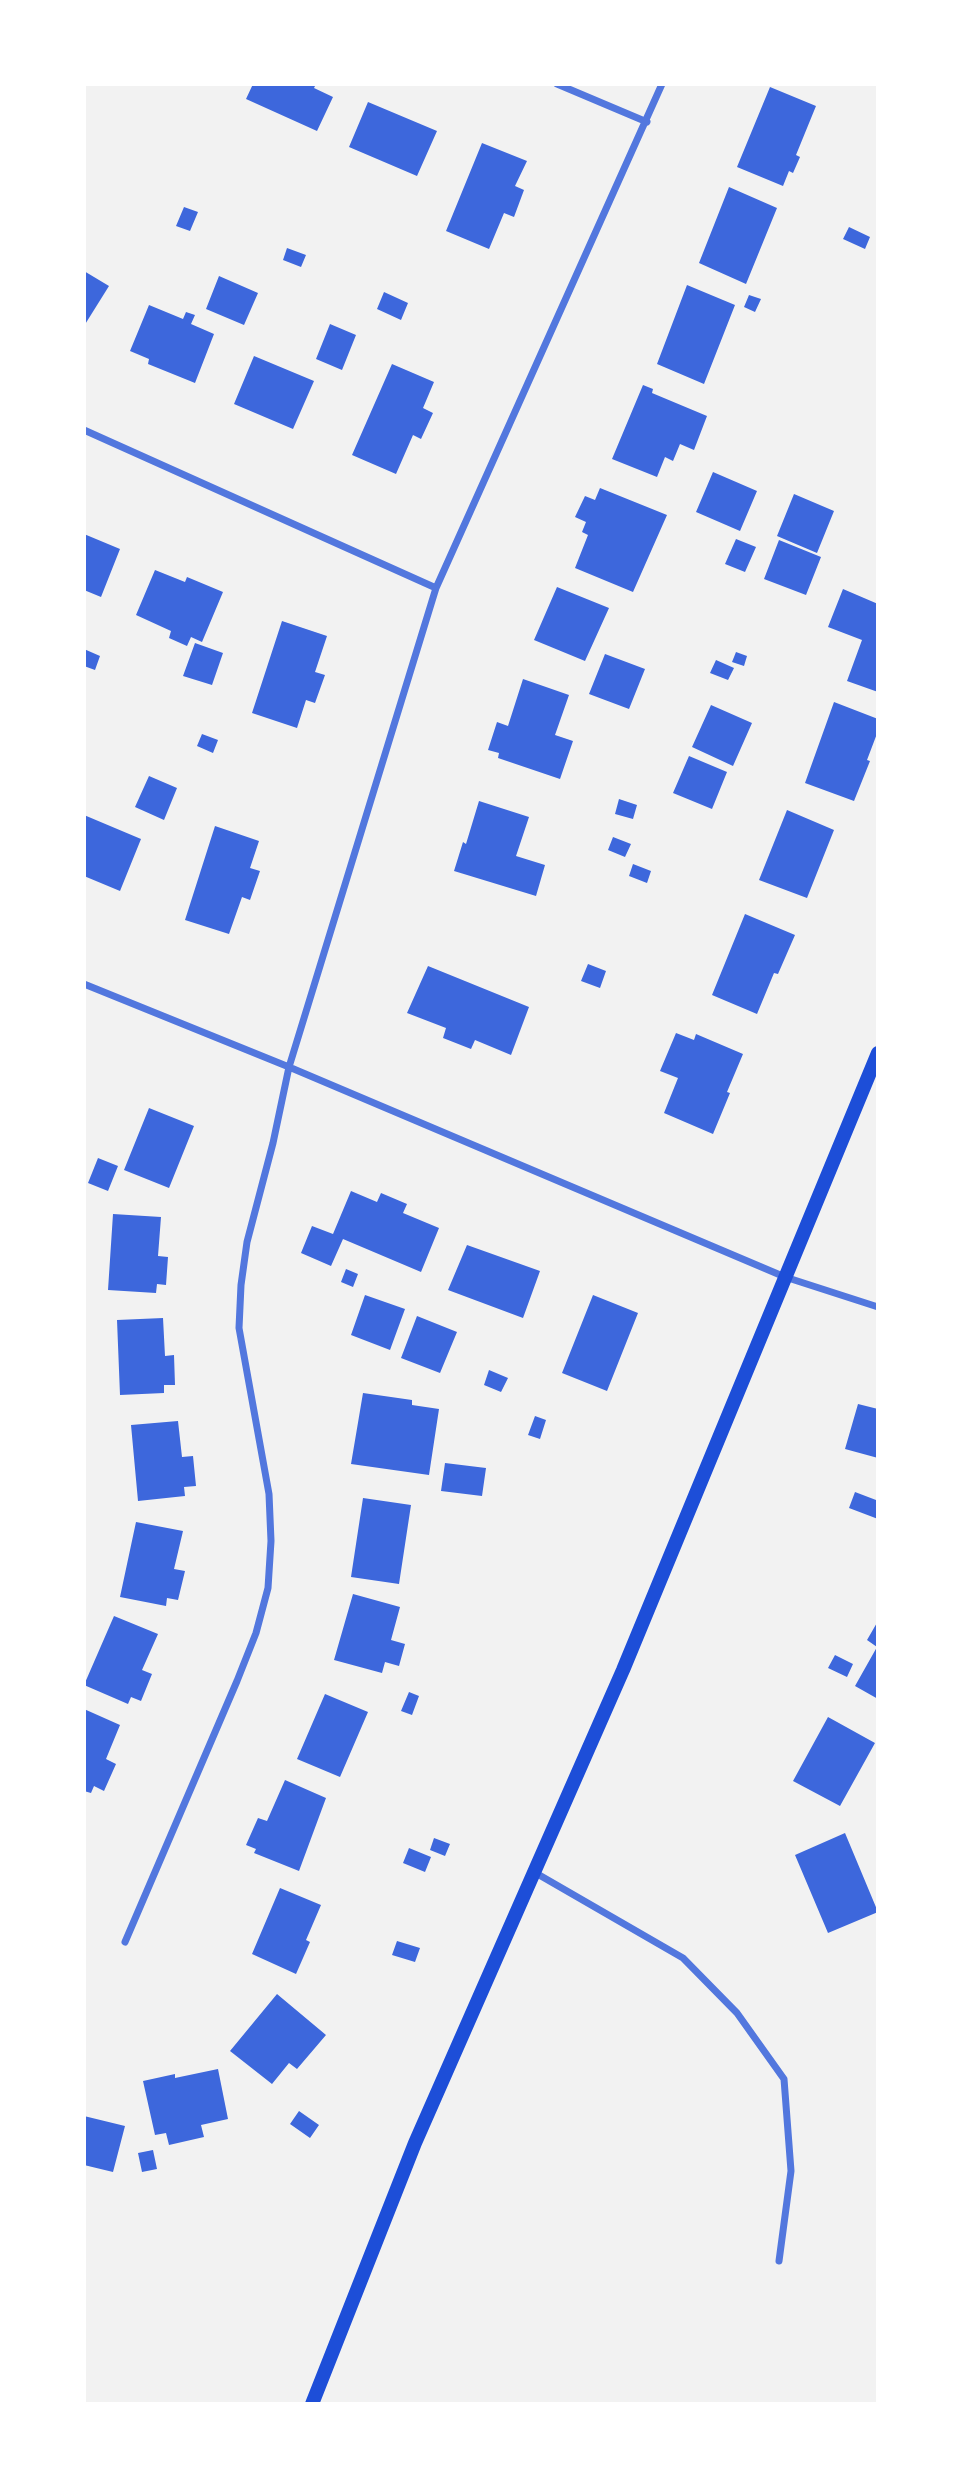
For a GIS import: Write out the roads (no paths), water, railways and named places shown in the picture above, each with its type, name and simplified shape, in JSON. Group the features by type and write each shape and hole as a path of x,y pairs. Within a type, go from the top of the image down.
{"main road":[{"path":"312,2404 415,2143 623,1670 878,1053"}],"street":[{"path":"557,84 647,122"},
{"path":"125,1942 237,1681 256,1633 268,1588 271,1541 269,1494 239,1328 247,1242 273,1143 289,1067 436,589 662,84"},
{"path":"84,430 436,589"},
{"path":"84,984 289,1067 785,1277 878,1307"},
{"path":"534,1872 683,1958 737,2013 784,2079 791,2171 779,2261"}]}
